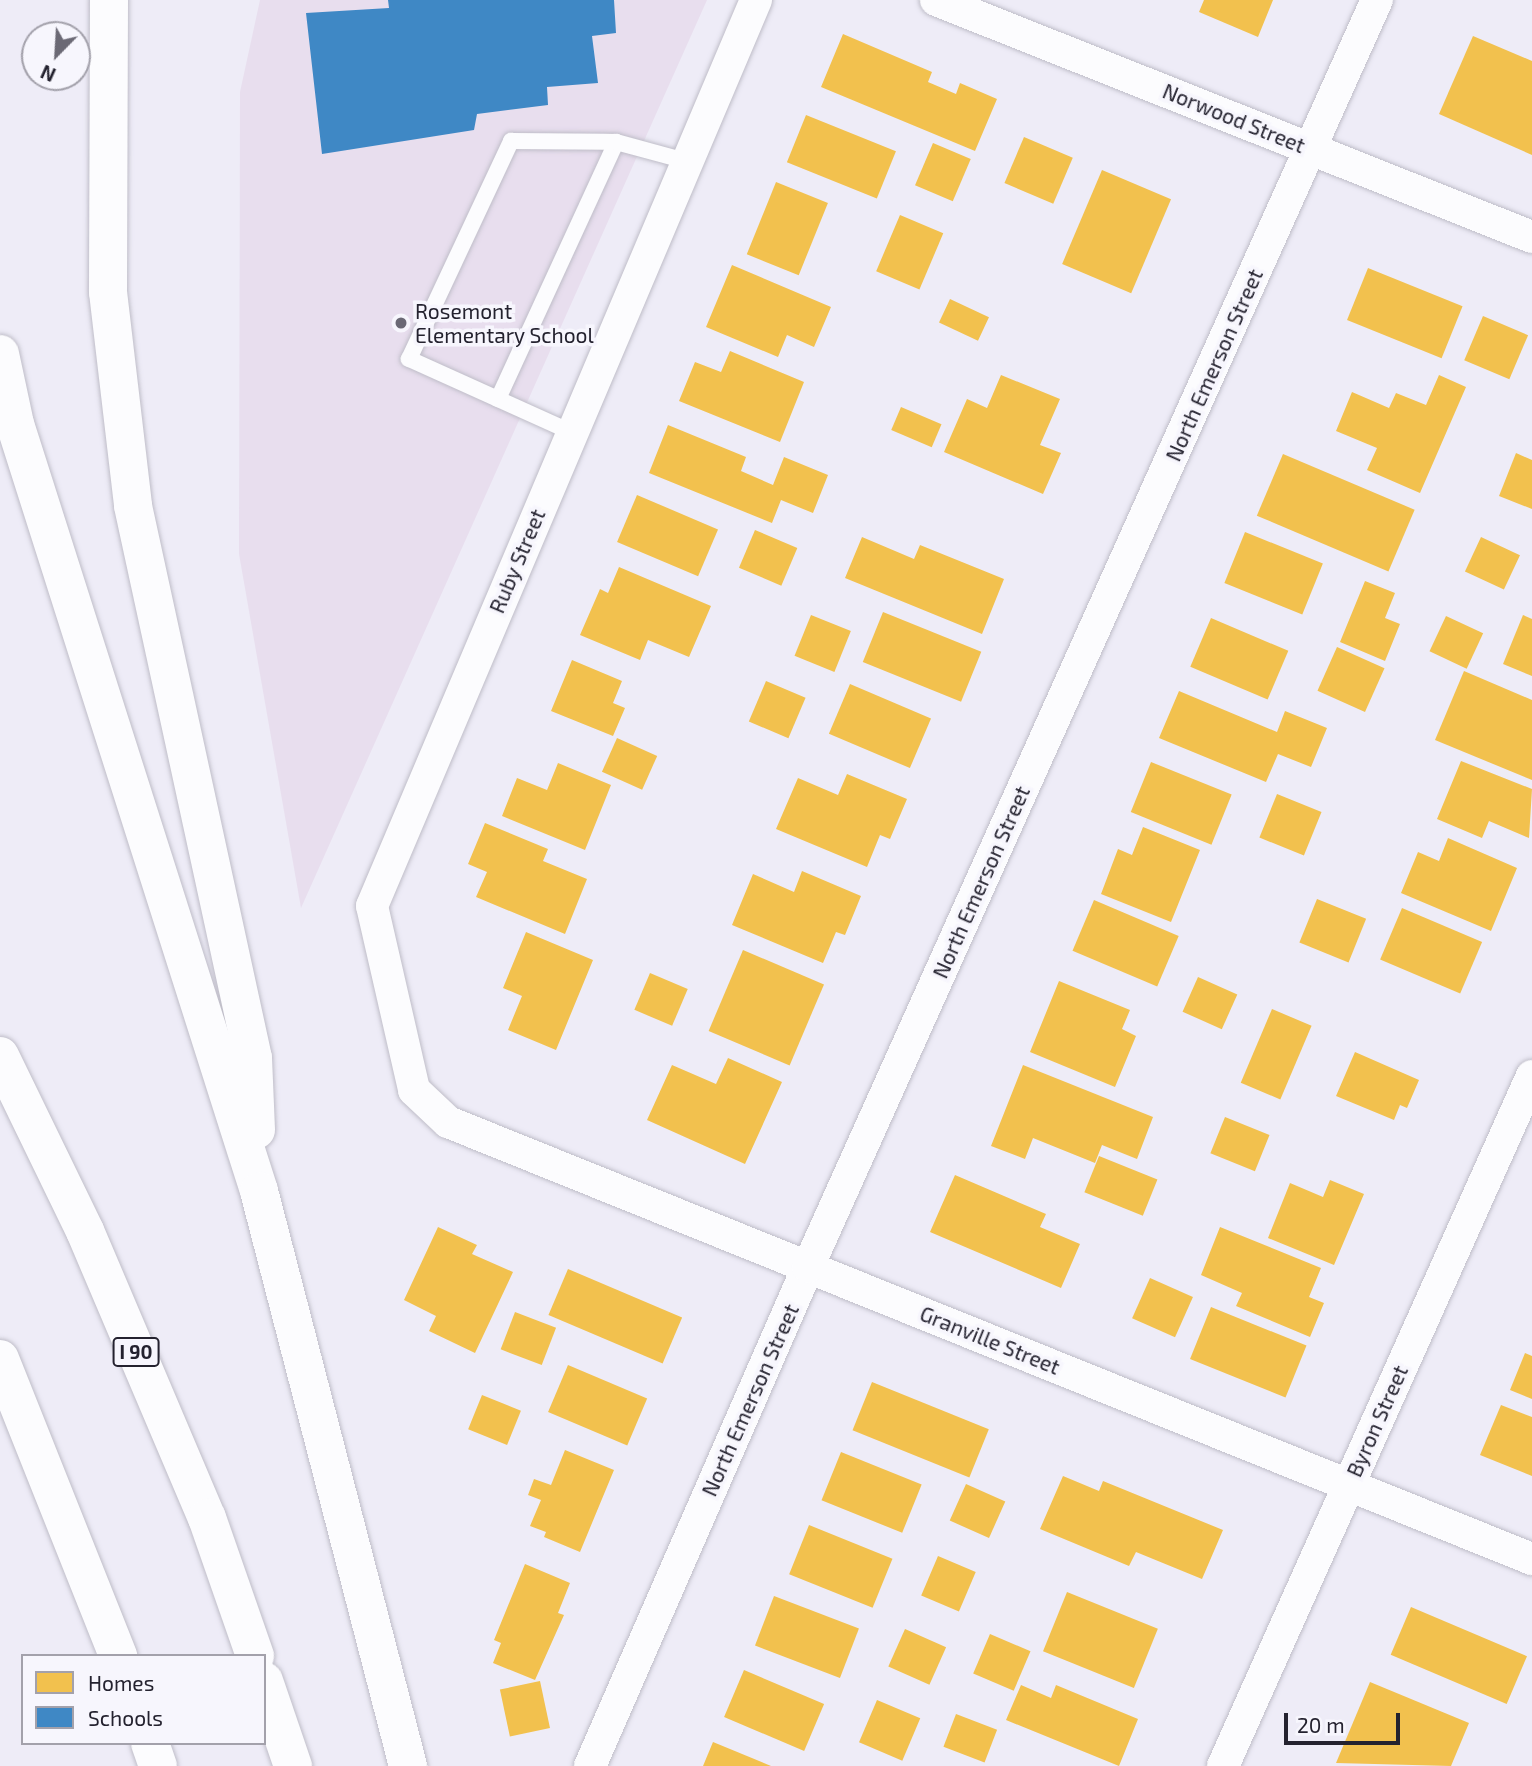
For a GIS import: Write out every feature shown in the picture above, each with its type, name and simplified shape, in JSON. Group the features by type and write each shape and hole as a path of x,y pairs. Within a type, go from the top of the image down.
{"highway":[{"path":"108,0 108,292 133,506 253,1058 259,1191"},
{"path":"0,354 15,424 259,1191 408,1766"},
{"name":"I 90","path":"0,1056 96,1256 207,1518 255,1654"},
{"path":"0,1359 117,1654"},
{"path":"266,1687 293,1766"},
{"path":"151,1745 158,1766"}],"street":[{"name":"Ruby Street","path":"448,1122 414,1090 372,906 756,0"},
{"name":"Norwood Street","path":"936,0 1532,237"},
{"name":"North Emerson Street","path":"590,1766 808,1267 1377,0"},
{"name":"Byron Street","path":"1223,1766 1532,1076"},
{"name":"Granville Street","path":"448,1122 1532,1559"}],"lane":[{"path":"571,432 409,359 511,141 616,142 686,161"},
{"path":"498,399 616,142"}],"shaded area":[{"name":"Rosemont Elementary School","path":"260,0 707,0 301,908 239,554 240,92"}],"building: Homes":[{"path":"1204,0 1273,0 1258,37 1199,12"},
{"path":"843,34 932,72 928,82 956,94 960,83 997,99 975,151 821,87"},
{"path":"1473,36 1532,61 1532,155 1439,114"},
{"path":"806,115 896,151 877,199 787,162"},
{"path":"1024,137 1073,158 1053,204 1004,183"},
{"path":"933,143 971,159 953,201 915,185"},
{"path":"1102,170 1171,199 1131,293 1062,264"},
{"path":"776,182 828,203 799,275 747,254"},
{"path":"900,215 943,233 919,290 876,271"},
{"path":"732,265 831,307 814,347 787,335 778,357 706,327"},
{"path":"1368,268 1463,306 1442,358 1347,320"},
{"path":"950,299 989,317 978,341 939,323"},
{"path":"1483,316 1528,335 1509,379 1464,360"},
{"path":"730,351 804,382 780,442 679,401 695,362 721,372"},
{"path":"1001,375 1060,399 1040,445 1061,453 1043,494 944,452 967,399 987,408"},
{"path":"1439,375 1466,387 1420,493 1367,470 1377,448 1336,431 1352,392 1389,408 1396,393 1426,405"},
{"path":"901,407 942,424 932,447 891,430"},
{"path":"668,425 746,457 741,471 773,485 784,457 828,475 813,513 781,500 772,523 649,473"},
{"path":"1516,453 1532,460 1532,509 1499,496"},
{"path":"1283,454 1415,510 1388,572 1257,516"},
{"path":"637,495 718,529 698,576 617,542"},
{"path":"755,530 797,548 781,586 739,568"},
{"path":"1245,532 1323,563 1302,614 1224,583"},
{"path":"862,537 914,559 920,545 1004,579 982,634 845,578"},
{"path":"1481,537 1520,555 1504,590 1465,571"},
{"path":"619,567 711,606 689,657 648,640 640,660 580,635 600,589 608,593"},
{"path":"1365,581 1395,593 1385,618 1400,624 1385,661 1340,642"},
{"path":"883,612 981,652 961,702 863,662"},
{"path":"811,615 851,631 834,672 795,656"},
{"path":"1523,615 1532,619 1532,676 1503,664"},
{"path":"1446,616 1483,633 1467,669 1430,651"},
{"path":"1211,618 1288,651 1268,700 1190,667"},
{"path":"1337,647 1385,668 1365,712 1317,691"},
{"path":"572,660 622,681 613,703 625,708 613,736 551,711"},
{"path":"1464,671 1532,700 1532,780 1435,740"},
{"path":"766,681 806,698 788,738 749,722"},
{"path":"850,684 931,718 910,768 829,734"},
{"path":"1179,691 1277,732 1285,711 1327,728 1311,767 1278,754 1266,782 1159,738"},
{"path":"617,738 657,756 642,790 602,772"},
{"path":"1461,761 1532,789 1529,838 1489,821 1482,838 1437,819"},
{"path":"1151,762 1232,795 1211,845 1131,812"},
{"path":"558,763 611,785 585,850 502,816 517,778 547,790"},
{"path":"847,774 907,799 890,839 880,835 867,867 776,829 798,778 838,795"},
{"path":"1277,794 1322,812 1304,856 1259,838"},
{"path":"485,823 548,849 543,861 587,879 565,934 476,897 487,872 468,864"},
{"path":"1143,827 1200,850 1171,922 1101,894 1118,849 1132,855"},
{"path":"1448,838 1517,868 1491,931 1401,893 1418,852 1439,861"},
{"path":"802,871 861,896 845,935 836,932 823,963 732,925 753,874 794,892"},
{"path":"1317,899 1366,919 1349,962 1299,943"},
{"path":"1094,900 1179,936 1157,987 1073,951"},
{"path":"1402,908 1482,942 1460,994 1380,960"},
{"path":"526,932 593,960 556,1050 508,1030 522,996 503,988"},
{"path":"743,950 824,984 790,1065 709,1031"},
{"path":"650,973 688,989 672,1026 634,1010"},
{"path":"1198,977 1237,994 1222,1029 1183,1012"},
{"path":"1059,981 1130,1010 1122,1029 1136,1036 1115,1087 1030,1052"},
{"path":"1272,1009 1312,1026 1280,1099 1241,1083"},
{"path":"1355,1052 1419,1080 1407,1108 1400,1105 1394,1120 1336,1096"},
{"path":"728,1058 782,1082 745,1164 647,1120 672,1065 716,1084"},
{"path":"1023,1065 1153,1117 1137,1159 1102,1145 1095,1163 1033,1138 1025,1159 991,1146"},
{"path":"1225,1117 1270,1135 1255,1171 1210,1153"},
{"path":"1099,1156 1157,1180 1143,1216 1084,1192"},
{"path":"955,1175 1046,1214 1040,1227 1080,1244 1061,1288 930,1232"},
{"path":"1330,1180 1364,1194 1334,1265 1268,1238 1290,1183 1323,1197"},
{"path":"438,1227 477,1245 472,1254 513,1272 475,1353 429,1331 436,1316 404,1300"},
{"path":"1220,1227 1321,1268 1309,1297 1324,1303 1310,1337 1236,1306 1242,1293 1201,1275"},
{"path":"568,1269 682,1317 663,1363 548,1315"},
{"path":"1150,1278 1193,1297 1175,1337 1132,1318"},
{"path":"1211,1307 1306,1346 1286,1398 1190,1359"},
{"path":"515,1312 556,1328 542,1365 501,1349"},
{"path":"1525,1353 1532,1356 1532,1399 1510,1390"},
{"path":"568,1365 647,1399 627,1446 548,1412"},
{"path":"872,1382 989,1429 969,1477 853,1430"},
{"path":"482,1395 521,1411 507,1445 468,1429"},
{"path":"1501,1405 1532,1417 1532,1476 1480,1455"},
{"path":"565,1450 614,1470 580,1552 544,1537 546,1532 530,1526 541,1500 528,1495 534,1479 551,1485"},
{"path":"841,1452 922,1485 902,1533 822,1500"},
{"path":"1063,1476 1099,1491 1103,1481 1223,1530 1202,1579 1136,1552 1129,1566 1040,1529"},
{"path":"966,1484 1005,1501 989,1538 950,1521"},
{"path":"809,1525 892,1559 873,1608 789,1574"},
{"path":"938,1556 976,1572 959,1612 921,1596"},
{"path":"525,1564 570,1583 558,1613 564,1615 535,1680 493,1663 501,1643 494,1640"},
{"path":"1067,1592 1158,1629 1134,1688 1043,1651"},
{"path":"774,1596 859,1629 840,1678 755,1645"},
{"path":"1411,1607 1527,1656 1507,1704 1391,1655"},
{"path":"905,1629 946,1647 929,1685 888,1666"},
{"path":"990,1634 1031,1651 1014,1691 973,1674"},
{"path":"744,1670 824,1704 804,1751 724,1717"},
{"path":"540,1681 550,1728 510,1736 500,1690"},
{"path":"1370,1682 1469,1723 1451,1766 1336,1763"},
{"path":"1021,1685 1051,1698 1056,1685 1138,1719 1119,1766 1006,1720"},
{"path":"877,1700 920,1718 902,1761 859,1742"},
{"path":"956,1714 997,1730 985,1762 943,1747"},
{"path":"713,1742 771,1766 703,1766"}],"building: Schools":[{"path":"388,0 614,0 616,33 592,36 598,83 547,87 548,105 477,114 474,130 322,154 306,13 389,8"}],"place":[{"name":"Rosemont Elementary School","path":"401,323"}]}
